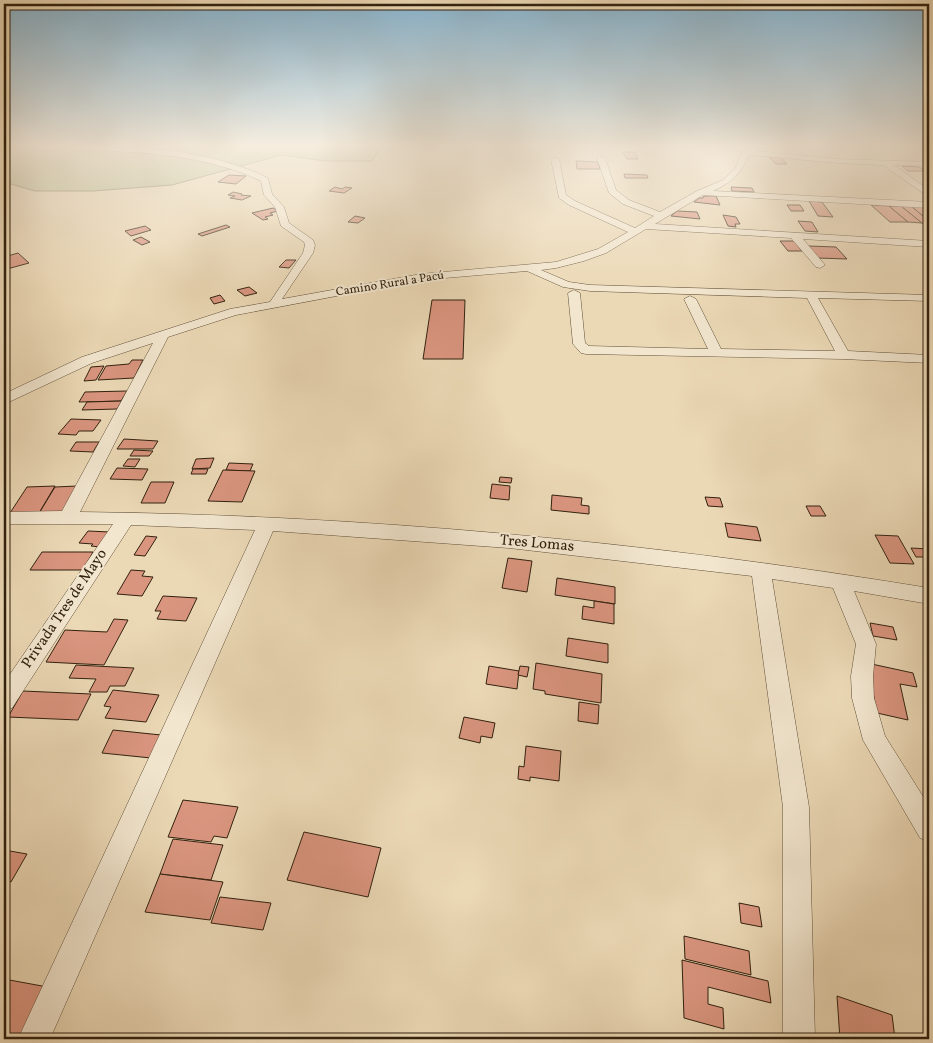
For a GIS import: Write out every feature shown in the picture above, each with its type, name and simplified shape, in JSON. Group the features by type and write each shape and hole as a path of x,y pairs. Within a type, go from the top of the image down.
{"street":[{"path":"268,195 281,209 284,224 308,240 310,244 308,253 275,304"},
{"path":"562,195 572,203 638,229 793,234 929,244"},
{"path":"617,195 626,202 661,216"},
{"name":"Camino Rural a Pacú","path":"4,399 87,360 234,312 421,278 556,265 580,259 602,251 697,195"},
{"path":"732,195 929,205"},
{"path":"793,234 820,265"},
{"path":"528,268 585,296 690,299 929,298"},
{"path":"571,289 590,288 929,305"},
{"path":"571,289 579,344 586,350 717,354 843,354 929,359"},
{"path":"690,299 717,354"},
{"path":"814,299 843,354"},
{"path":"67,519 164,334"},
{"name":"Tres Lomas","path":"7,523 67,519 134,518 411,532 589,549 840,581 929,596"},
{"name":"Privada Tres de Mayo","path":"4,701 134,518"},
{"path":"34,1039 267,524"},
{"path":"761,571 796,808 799,1039"},
{"path":"840,581 866,644 862,676 863,698 875,740 929,829"}],"building":[{"path":"228,195 251,196 242,200 230,198 235,196"},
{"path":"704,196 716,196 720,205 694,202"},
{"path":"809,201 822,202 833,217 818,216"},
{"path":"787,205 800,205 804,211 791,211"},
{"path":"871,205 889,206 908,222 890,222"},
{"path":"889,206 901,206 922,223 908,222"},
{"path":"901,206 911,206 929,221 929,224 922,223"},
{"path":"911,206 929,207 929,221"},
{"path":"273,208 278,211 270,213 273,215 265,217 268,219 263,220 252,213"},
{"path":"677,211 697,212 700,219 671,216"},
{"path":"723,215 736,217 740,224 735,224 736,227 728,226"},
{"path":"355,216 365,218 358,223 348,222"},
{"path":"798,221 812,222 818,232 805,231"},
{"path":"226,225 230,227 202,236 198,234"},
{"path":"145,226 151,230 131,236 125,231"},
{"path":"141,237 150,242 142,245 133,240"},
{"path":"780,241 794,241 802,251 788,251"},
{"path":"808,246 836,247 847,259 818,258"},
{"path":"18,253 29,263 7,269 4,266 4,257"},
{"path":"286,260 296,260 289,268 279,267"},
{"path":"249,287 257,293 245,296 237,290"},
{"path":"220,295 225,301 214,304 210,298"},
{"path":"432,300 465,300 463,359 423,359"},
{"path":"132,360 143,360 134,378 98,380 106,366 129,364"},
{"path":"104,366 96,380 84,381 91,367"},
{"path":"127,391 121,401 79,402 85,392"},
{"path":"122,401 117,409 82,410 87,402"},
{"path":"71,419 101,420 93,431 79,431 76,435 58,434"},
{"path":"124,439 158,441 153,449 117,449"},
{"path":"76,442 99,442 93,452 70,451"},
{"path":"134,450 153,451 149,456 130,456"},
{"path":"214,458 210,468 192,469 196,459"},
{"path":"128,459 140,459 135,467 123,466"},
{"path":"229,463 253,464 250,471 226,470"},
{"path":"117,468 148,469 142,480 110,479"},
{"path":"193,469 208,469 206,474 191,474"},
{"path":"223,470 255,471 242,502 208,501"},
{"path":"500,477 512,478 511,483 499,482"},
{"path":"151,482 174,482 165,503 141,503"},
{"path":"492,484 510,486 509,500 490,498"},
{"path":"55,486 39,513 10,513 27,487"},
{"path":"77,486 61,514 38,515 55,487"},
{"path":"552,495 582,498 581,505 589,506 589,514 551,510"},
{"path":"705,497 720,498 723,507 708,506"},
{"path":"806,506 820,506 826,516 811,516"},
{"path":"725,523 757,527 761,541 728,537"},
{"path":"88,531 110,532 100,547 91,546 93,544 79,543"},
{"path":"875,535 898,536 914,564 890,563"},
{"path":"146,536 157,537 145,556 134,555"},
{"path":"911,548 929,549 929,565 924,557 916,557"},
{"path":"42,552 93,552 83,570 30,570"},
{"path":"508,558 532,561 527,592 502,588"},
{"path":"131,570 145,571 142,576 153,577 142,596 117,594"},
{"path":"557,578 615,587 615,604 555,595"},
{"path":"163,596 197,598 186,621 157,619 161,611 155,611"},
{"path":"594,601 614,604 614,624 582,619 583,606 594,608"},
{"path":"114,619 128,620 104,665 46,662 65,630 107,632"},
{"path":"870,623 893,627 897,640 873,636"},
{"path":"568,638 608,644 608,663 566,656"},
{"path":"536,663 602,674 601,703 545,694 545,691 533,689"},
{"path":"867,663 913,673 917,687 900,684 908,720 877,713"},
{"path":"76,665 134,668 125,686 110,686 107,692 89,692 96,679 69,678"},
{"path":"489,666 519,671 517,689 486,684"},
{"path":"520,666 529,667 527,677 518,675"},
{"path":"113,690 159,695 146,722 105,718 111,707 104,706"},
{"path":"23,691 91,694 78,720 8,717"},
{"path":"579,702 599,705 598,724 578,721"},
{"path":"464,717 495,723 492,738 481,736 480,743 459,738"},
{"path":"113,730 161,735 151,758 102,753"},
{"path":"526,746 561,751 559,781 530,777 530,781 518,779 519,766 524,767"},
{"path":"183,800 238,807 227,838 214,836 211,842 168,837"},
{"path":"304,832 381,848 368,897 287,880"},
{"path":"173,839 223,845 211,880 160,874"},
{"path":"4,850 27,854 11,882 4,881"},
{"path":"160,874 223,882 210,920 145,912"},
{"path":"220,897 271,903 263,930 211,923"},
{"path":"739,903 759,907 762,927 741,923"},
{"path":"684,936 749,951 751,975 685,959"},
{"path":"682,960 768,981 771,1003 708,987 708,1004 723,1008 724,1029 684,1018"},
{"path":"4,979 53,988 29,1039 4,1039"},
{"path":"837,996 892,1015 895,1039 840,1039"}]}
